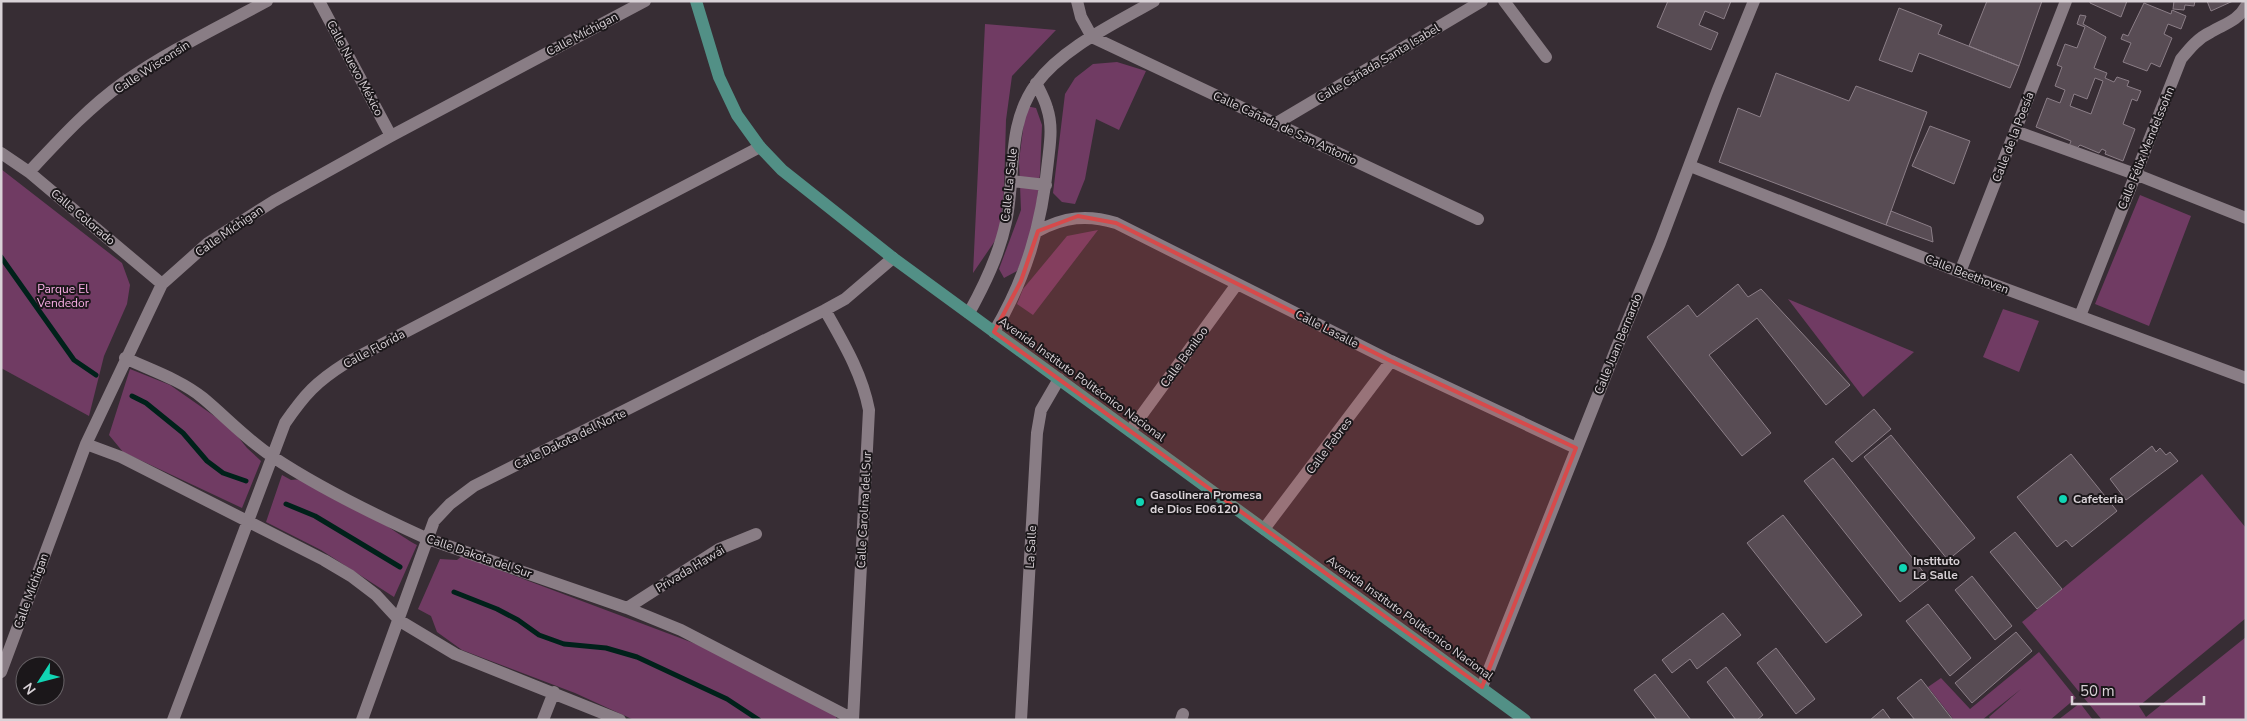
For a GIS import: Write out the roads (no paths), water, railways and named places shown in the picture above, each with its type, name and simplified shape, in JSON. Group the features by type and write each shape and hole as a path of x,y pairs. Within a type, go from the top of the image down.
{"main road":[{"name":"Avenida Instituto Politécnico Nacional","path":"696,1 719,77 737,114 760,147 782,170 893,258 1525,720"}],"street":[{"name":"Calle Wisconsin","path":"29,172 78,120 124,82 194,40 267,1"},
{"name":"Calle Nuevo México","path":"320,1 391,136"},
{"name":"Calle Míchigan","path":"1,672 86,444 125,358 162,284 208,243 274,201 391,136 646,1"},
{"path":"1077,1 1081,17 1092,37"},
{"name":"Calle La Salle","path":"969,313 986,282 997,253 1006,222 1014,133 1022,107 1036,83 1058,61 1092,37 1154,1"},
{"name":"Calle Cañada Santa Isabel","path":"1275,124 1482,1"},
{"path":"1504,1 1546,57"},
{"name":"Calle Juan Bernardo","path":"1482,687 1690,166 1716,92 1754,1"},
{"name":"Calle de la Poesía","path":"1960,272 2066,1"},
{"name":"Calle Félix Mendelssohn","path":"2080,316 2181,59 2194,43 2210,32 2231,23 2246,6"},
{"name":"Calle Cañada de San Antonio","path":"1092,37 1478,219"},
{"path":"994,332 1021,281 1038,231 1046,185 1051,135 1048,108 1036,83"},
{"path":"2015,131 2135,174 2246,218"},
{"name":"Calle Florida","path":"173,720 285,423 302,398 319,380 346,363 760,147"},
{"name":"Calle Colorado","path":"1,152 29,172 162,284"},
{"name":"Calle Beethoven","path":"1690,166 1960,272 2246,378"},
{"path":"1011,181 1046,185"},
{"name":"Calle Lasalle","path":"1038,231 1057,221 1078,216 1100,218 1116,223 1391,361 1576,448"},
{"name":"Calle Dakota del Norte","path":"362,720 400,621 434,521 450,504 474,486 845,299 893,258"},
{"name":"Calle Beniloo","path":"1130,431 1237,284"},
{"name":"Calle Carolina del Sur","path":"825,310 857,368 865,387 869,410 853,719"},
{"name":"Calle Dakota del Sur","path":"125,358 182,385 202,398 247,439 273,458 327,489 428,539 626,608 728,653 853,719"},
{"name":"Calle Febres","path":"1264,529 1391,361"},
{"name":"La Salle","path":"1021,720 1037,433 1042,410 1059,379"},
{"path":"86,444 121,457 250,520 351,576 376,595 400,621 455,654 620,720"},
{"name":"Privada Hawái","path":"626,608 719,549 756,534"},
{"path":"543,720 554,692"}],"waterway":[{"path":"1,257 74,360 96,375"},
{"path":"132,396 146,403 183,433 207,461 223,473 246,481"},
{"path":"286,504 315,516 400,567"},
{"path":"454,592 497,609 518,620 539,635 564,644 606,648 637,657 727,699 759,720"}],"place":[{"name":"Cafeteria","path":"2063,499"},
{"name":"Gasolinera Promesa de Dios E06120","path":"1140,502"},
{"name":"Instituto La Salle","path":"1903,568"}],"park label":[{"name":"Parque El Vendedor","path":"63,296"}]}
